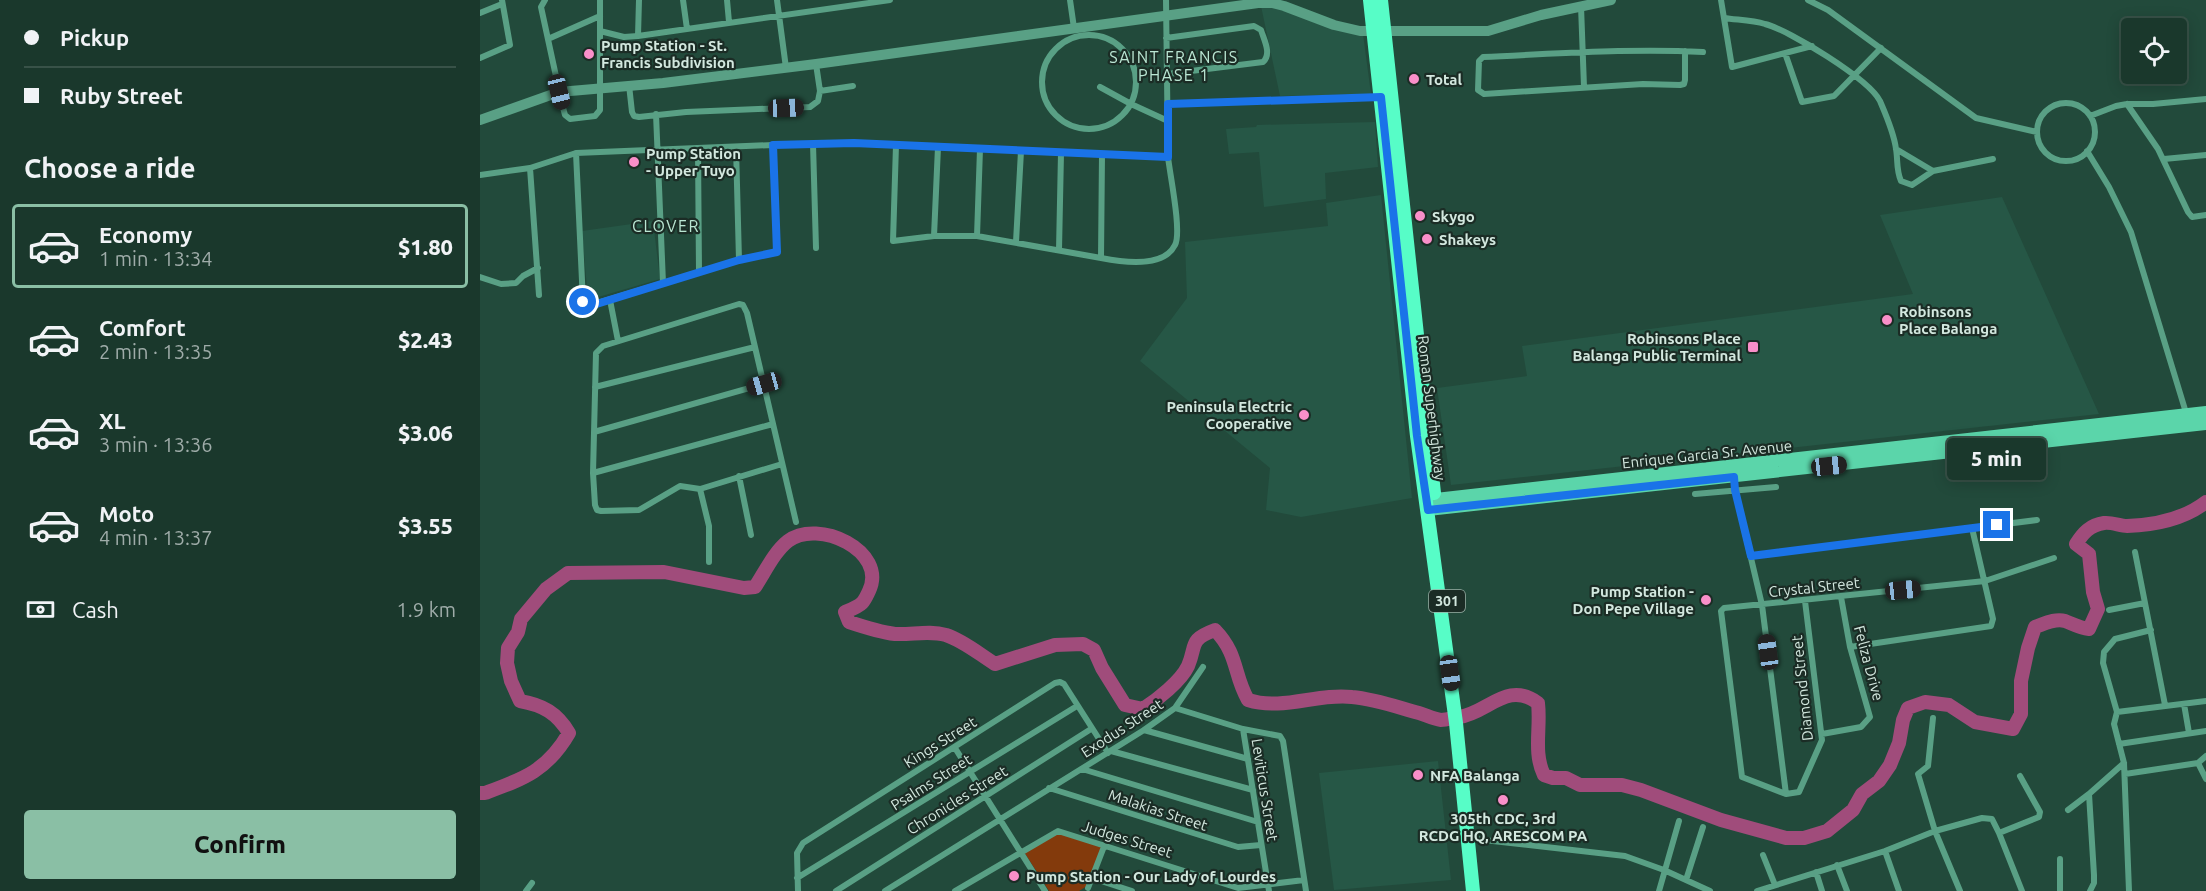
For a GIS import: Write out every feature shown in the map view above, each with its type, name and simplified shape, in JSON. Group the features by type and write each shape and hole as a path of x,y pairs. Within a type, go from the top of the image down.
{"main road":[{"name":"Roman Superhighway","path":"1370,0 1378,31 1431,505 1482,891"},
{"name":"Roman Superhighway","path":"1381,0 1378,31 1381,97 1417,436 1431,505"},
{"name":"Enrique Garcia Sr. Avenue","path":"1431,505 2188,420 2206,412"},
{"name":"Enrique Garcia Sr. Avenue","path":"2188,420 2206,424"},
{"name":"Roman Superhighway","path":"1460,723 1473,891"}],"street":[{"path":"545,0 541,7 559,92 567,118 588,118 599,114 600,0"},
{"path":"638,36 639,0"},
{"path":"683,0 687,29"},
{"path":"727,0 729,22"},
{"path":"777,0 786,68"},
{"path":"826,0 827,9"},
{"path":"600,31 624,37 638,36 890,0"},
{"path":"1070,0 1074,28"},
{"path":"896,145 893,241 977,236 1126,263 1147,262 1169,252 1175,245 1176,223 1168,157 1166,0"},
{"path":"480,120 559,92 786,68 1258,3 1272,3 1334,25 1360,31 1488,31 1541,15 1611,0"},
{"path":"1721,0 1732,67 1812,46"},
{"path":"1808,0 1828,10 1976,118 2037,132"},
{"path":"480,13 502,2 510,45 480,58"},
{"path":"1581,6 1584,87"},
{"path":"548,39 600,16"},
{"path":"1724,18 1766,24 1812,46 1854,76 1878,98 1896,149 1897,173 1900,181 1912,185 1933,171 1993,159"},
{"path":"1166,38 1254,26 1261,30 1268,54 1263,62 1167,74"},
{"path":"1090,34 1108,38 1123,49 1133,64 1137,83 1131,104 1120,118 1103,128 1084,129 1066,124 1051,111 1042,95 1041,77 1047,59 1057,46 1072,37 1090,34"},
{"path":"1785,53 1802,102 1834,96 1881,48"},
{"path":"1685,51 1685,80 1684,84 1680,85 1643,84 1484,93 1478,90 1479,61 1483,57 1642,50 1685,51 1703,52"},
{"path":"629,86 634,116 810,107 818,100 820,91 816,64"},
{"path":"820,91 853,86"},
{"path":"1100,87 1168,121"},
{"path":"1168,104 1381,97"},
{"path":"2090,116 2127,104 2206,99"},
{"path":"2058,104 2076,105 2090,116 2095,138 2087,152 2073,160 2055,158 2042,148 2037,132 2043,115 2058,104"},
{"path":"2127,104 2164,159 2188,212 2192,217 2206,215"},
{"path":"656,114 663,284"},
{"path":"813,144 816,248"},
{"path":"480,175 530,168 576,153 773,145 896,145 1168,157"},
{"path":"576,153 583,302 587,306 739,260 777,252 773,145"},
{"path":"736,147 739,260"},
{"path":"934,237 938,147"},
{"path":"698,149 699,272"},
{"path":"977,236 980,149"},
{"path":"1896,149 1933,171"},
{"path":"1016,242 1021,151"},
{"path":"2087,152 2109,187 2131,232 2188,420"},
{"path":"1059,250 1061,153"},
{"path":"1101,258 1102,155"},
{"path":"2164,159 2206,155"},
{"path":"530,168 539,295"},
{"path":"480,277 501,284 516,283 523,276 538,268"},
{"path":"610,300 618,341"},
{"path":"782,464 700,489 680,486 639,510 597,510 593,473 596,353 603,346 739,304 746,309 796,522"},
{"path":"595,387 755,348"},
{"path":"594,432 764,384"},
{"path":"593,473 773,424"},
{"path":"1735,472 1735,490 1762,605 1786,794"},
{"path":"739,476 751,535"},
{"path":"1695,494 1776,487"},
{"path":"700,489 709,526 709,562"},
{"path":"1751,556 2037,520"},
{"path":"1850,647 1991,626 1993,623 1985,581 1972,528"},
{"path":"2135,552 2165,705"},
{"name":"Crystal Street","path":"1786,794 1742,777 1720,614 1724,608 1985,581 2054,558"},
{"name":"Feliza Drive","path":"1822,734 1861,728 1870,717 1850,647 1841,597"},
{"name":"Diamond Street","path":"1786,794 1799,792 1822,744 1805,601"},
{"path":"2109,610 2145,603"},
{"path":"2128,891 2124,764 2114,724 2117,712 2103,663 2104,652 2115,639 2151,630"},
{"path":"1175,708 1203,667"},
{"name":"Kings Street","path":"797,891 797,853 803,843 1055,683 1064,684 1091,729 1109,752"},
{"path":"2117,712 2206,701"},
{"path":"2184,704 2189,733"},
{"name":"Psalms Street","path":"797,878 1077,706"},
{"name":"Exodus Street","path":"885,891 1144,730 1175,708 1243,729 1280,736 1283,741 1306,891"},
{"path":"1933,718 1928,766 1918,774 1935,831 1960,891"},
{"name":"Chronicles Street","path":"836,891 1091,729"},
{"name":"Leviticus Street","path":"1243,729 1269,891"},
{"path":"1144,730 1248,759"},
{"path":"2119,744 2206,731"},
{"path":"955,748 1045,891"},
{"path":"1109,752 1253,790"},
{"path":"2125,774 2198,763 2206,756"},
{"path":"2198,763 2206,778"},
{"path":"2068,810 2124,764"},
{"path":"1082,769 1257,822"},
{"path":"2000,833 2039,817 2040,812 2020,776"},
{"name":"Malakias Street","path":"1049,788 1238,848 1261,845"},
{"path":"2089,794 2094,875 2094,883 2090,891"},
{"path":"1757,891 1886,851 1935,831 1985,818 1992,819 2000,833 2022,891"},
{"path":"1659,891 1679,821"},
{"path":"1686,880 1703,827"},
{"name":"Judges Street","path":"955,891 1058,831 1105,844 1238,889 1268,883 1304,880"},
{"path":"1475,839 1625,856 1664,870 1710,891"},
{"path":"1087,890 1105,844"},
{"path":"1886,851 1899,891"},
{"path":"1763,855 1775,885"},
{"path":"2060,859 2060,891"},
{"path":"1837,865 1847,891"},
{"path":"1816,872 1822,891"},
{"path":"1092,878 1132,891"},
{"path":"526,891 532,883"}],"shaded area":[{"path":"1272,3 1363,34 1371,94 1280,96 1261,6"},
{"path":"1375,122 1378,167 1325,173 1326,199 1264,207 1259,152 1229,154 1226,129 1256,127 1257,125"},
{"name":"Peninsula Electric Cooperative","path":"1381,195 1412,498 1301,517 1266,510 1270,468 1140,361 1187,298 1185,242 1328,226 1326,203"},
{"name":"Robinsons Place Balanga","path":"2002,197 2099,414 1451,485 1437,388 1527,376 1522,346 1913,294 1880,215"},
{"path":"653,221 660,279 588,300 582,231"},
{"path":"1438,761 1451,880 1334,890 1319,773"},
{"path":"1058,832 1104,845 1087,886 1079,891 1049,891 1024,852"}],"waterway":[{"path":"480,793 511,783 533,772 552,756 569,733 560,720 549,711 520,701 511,681 507,663 508,648 518,632 521,619 546,589 568,573 664,572 744,588 755,587 774,556 788,541 801,535 816,533 847,542 869,563 872,576 869,591 862,603 845,612 849,622 895,634 946,635 965,644 995,664 1055,645 1083,644 1094,650 1102,668 1125,705 1143,709 1162,695 1185,672 1197,640 1215,630 1232,656 1248,700 1261,703 1274,704 1326,697 1352,697 1441,720 1469,714 1507,696 1527,697 1538,703 1538,749 1544,775 1566,778 1580,785 1622,785 1721,820 1786,838 1804,838 1827,831 1853,810 1862,794 1879,781 1890,765 1899,743 1903,720 1908,708 1925,702 1949,705 1975,722 2013,729 2021,714 2021,681 2035,627 2061,620 2089,629 2098,609 2093,592 2089,554 2076,544 2087,530 2104,523 2127,526 2158,522 2179,517 2206,502"}],"place":[{"name":"Pump Station - St. Francis Subdivision","path":"589,54"},
{"name":"Total","path":"1414,79"},
{"name":"Pump Station - Upper Tuyo","path":"634,162"},
{"name":"Skygo","path":"1420,216"},
{"name":"Shakeys","path":"1427,239"},
{"name":"Robinsons Place Balanga","path":"1887,320"},
{"name":"Robinsons Place Balanga Public Terminal","path":"1753,347"},
{"name":"Peninsula Electric Cooperative","path":"1304,415"},
{"name":"Pump Station - Don Pepe Village","path":"1706,600"},
{"name":"NFA Balanga","path":"1418,775"},
{"name":"305th CDC, 3rd RCDG HQ, ARESCOM PA","path":"1503,800"},
{"name":"Pump Station - Our Lady of Lourdes","path":"1014,876"}],"district":[{"name":"SAINT FRANCIS PHASE 1","path":"1174,66"},
{"name":"CLOVER","path":"666,226"}],"route":[{"path":"583,302 590,306 739,260 777,252 773,145 854,143 1168,157 1168,104 1381,97 1417,436 1428,510 1734,477 1751,556 1997,525"}]}
